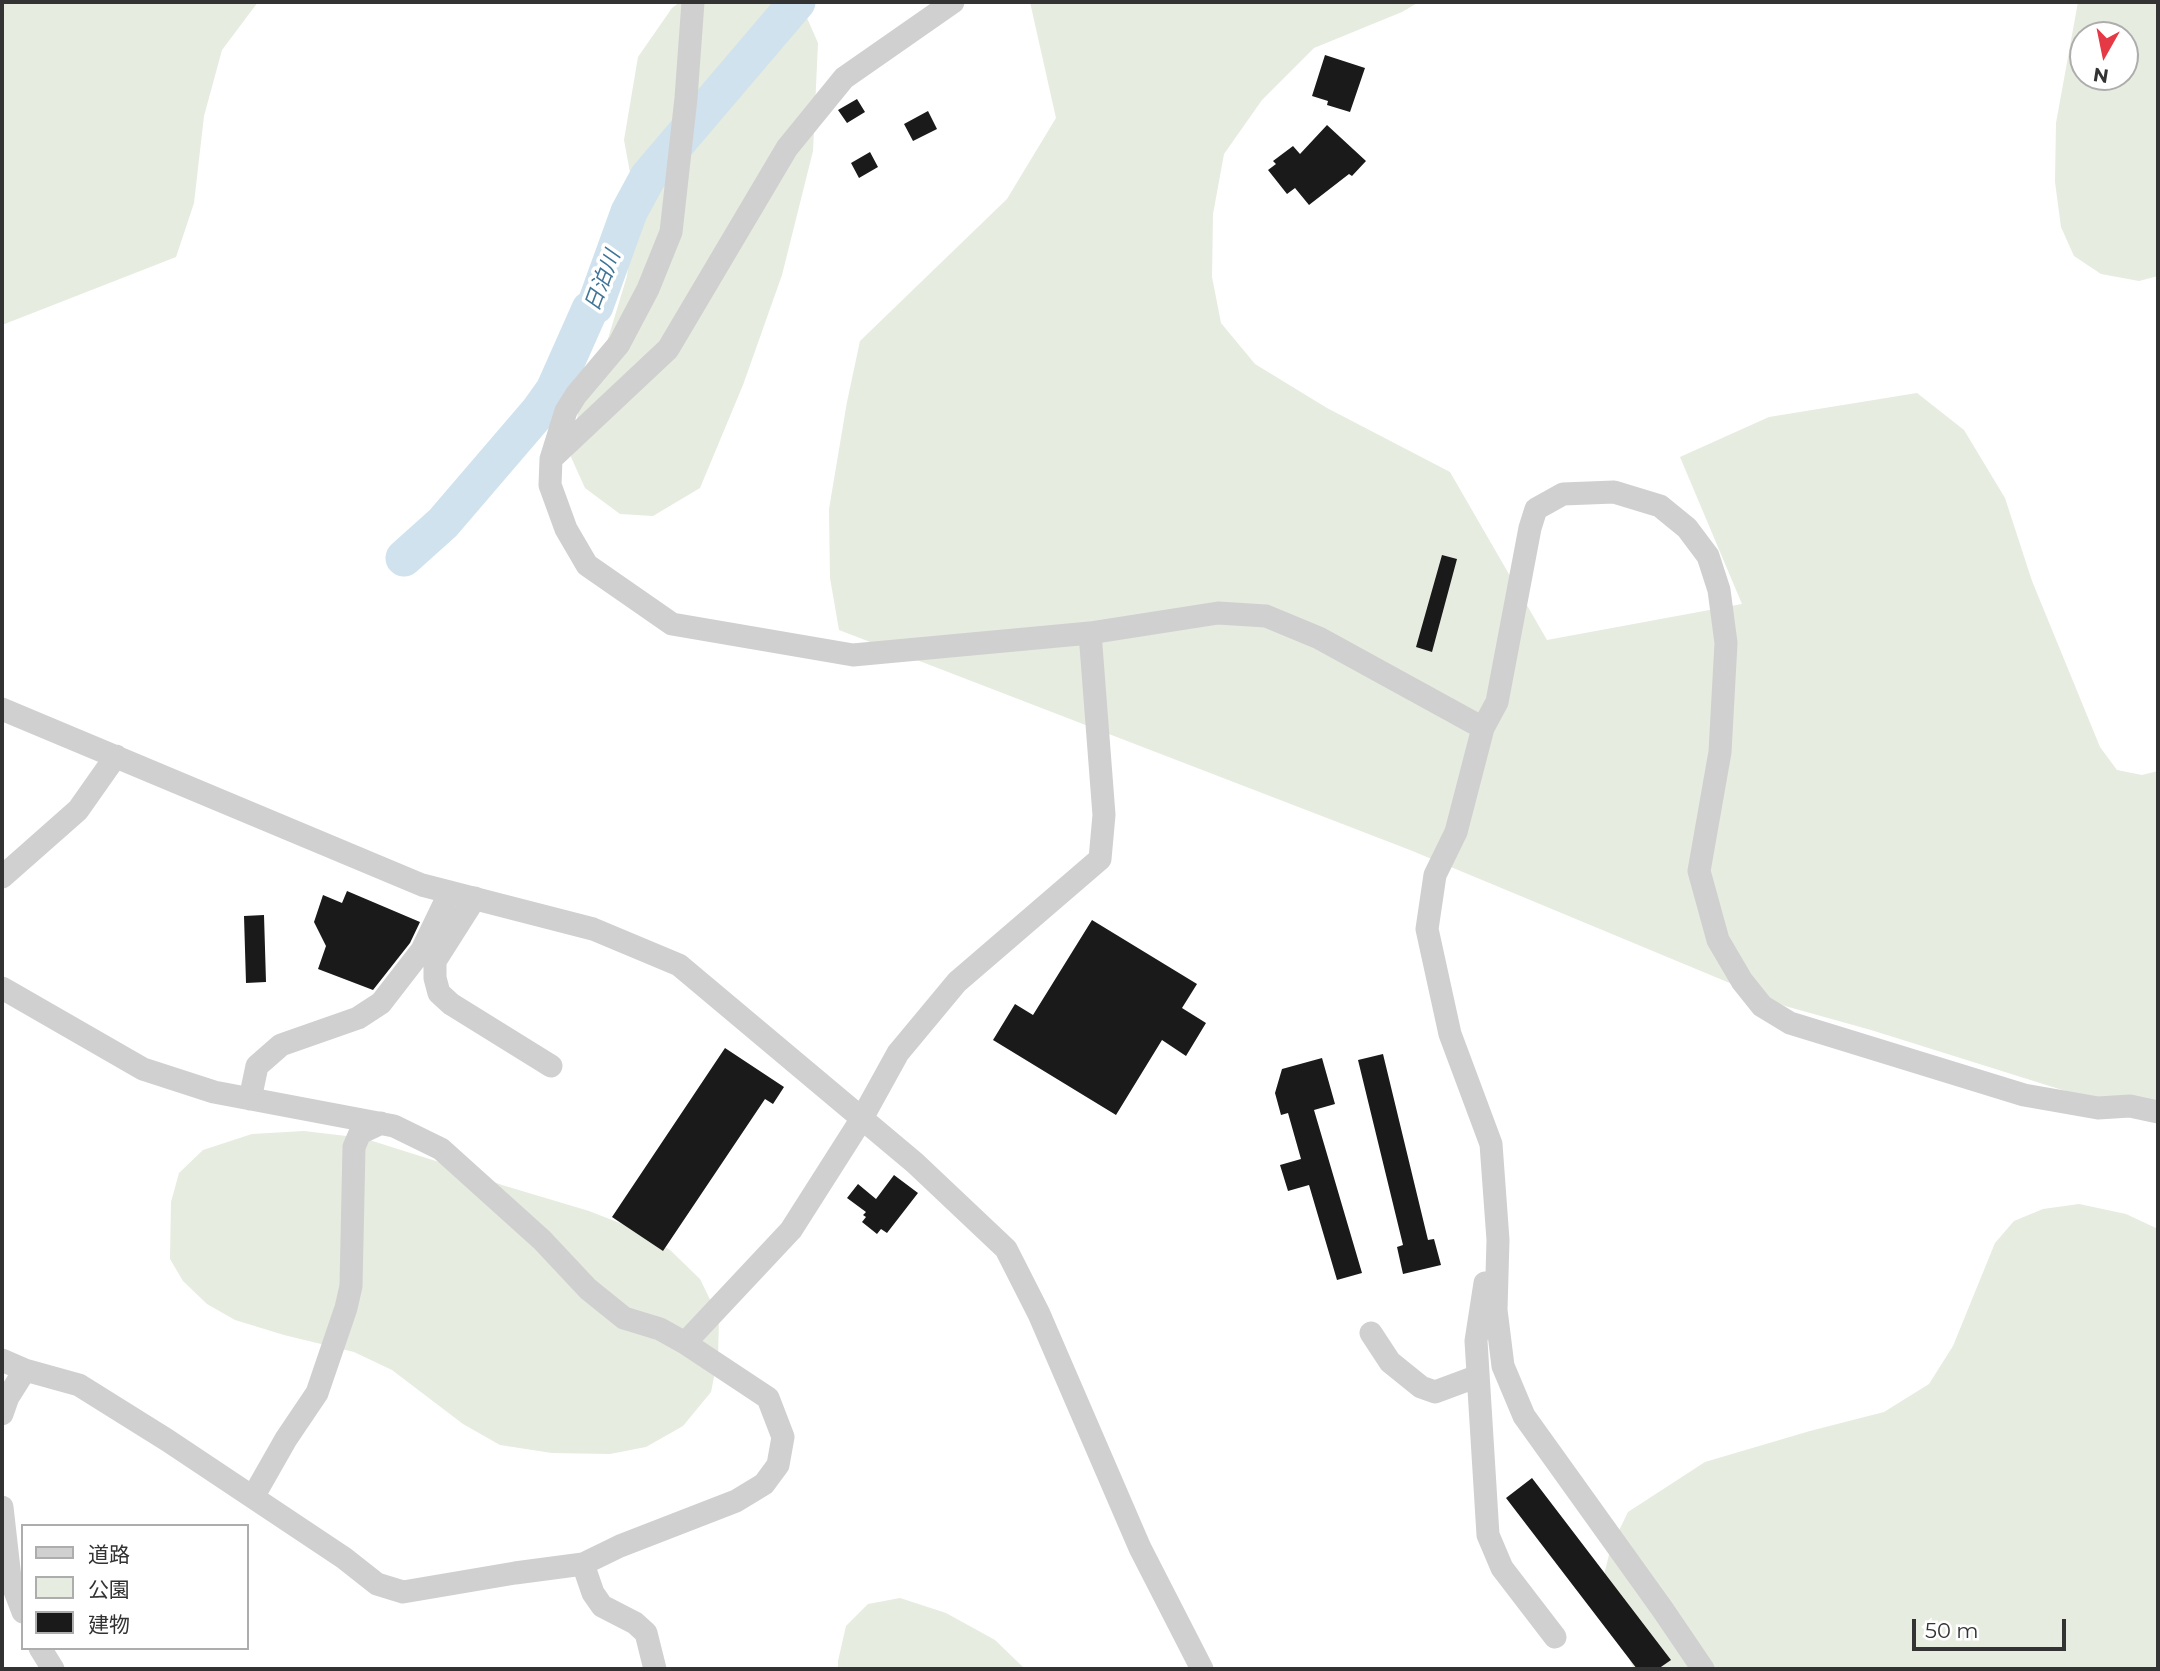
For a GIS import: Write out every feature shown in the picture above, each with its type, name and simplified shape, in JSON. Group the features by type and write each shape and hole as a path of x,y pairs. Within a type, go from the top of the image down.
{"street":[{"path":"693,2 686,98 671,232 648,289 619,344 566,411 551,459 550,485 566,529 587,565 673,624 853,655 1090,632 1218,613 1266,616 1319,638 1483,728"},
{"path":"551,459 667,349 787,148 844,78 953,2"},
{"path":"1703,1669 1524,1416 1503,1366 1496,1310 1498,1240 1490,1144 1450,1034 1427,929 1435,875 1456,832 1483,728 1497,702 1530,528 1536,509 1563,494 1614,492 1660,506 1687,528 1709,556 1719,590 1726,643 1720,752 1699,872 1718,940 1748,990 1762,1006 1790,1023 2024,1096 2098,1108 2130,1106 2158,1112"},
{"path":"685,1343 790,1230 861,1120 898,1053 957,982 1101,859 1104,815 1090,632"},
{"path":"2,709 422,884 593,929 679,965 915,1163 1006,1249 1039,1314 1140,1548 1202,1669"},
{"path":"2,877 78,810 116,757"},
{"path":"250,1098 257,1066 281,1045 358,1018 381,1003 422,950 450,892"},
{"path":"475,898 435,961 435,978 439,993 451,1004 551,1066"},
{"path":"2,988 143,1069 214,1091 394,1126 440,1149 542,1240 588,1289 624,1318 660,1329 768,1398 783,1437 778,1465 764,1484 736,1501 620,1546 583,1564 403,1592 377,1584 344,1558 253,1497 79,1385 25,1370 2,1360"},
{"path":"253,1497 286,1439 317,1393 351,1286 354,1147 360,1133 381,1124"},
{"path":"1497,1262 1486,1282 1476,1341 1488,1535 1502,1568 1555,1637"},
{"path":"1371,1333 1390,1362 1420,1387 1434,1392 1478,1376"},
{"path":"2,1414 8,1397 25,1370"},
{"path":"2,1507 10,1578 21,1607"},
{"path":"583,1564 593,1593 602,1606 635,1623 646,1633 655,1669"},
{"path":"41,1650 53,1669"}],"green space":[{"path":"2,2 258,2 222,50 204,116 194,203 176,257 2,325"},
{"path":"680,2 800,2 818,43 813,151 782,275 743,385 700,488 653,516 620,514 585,488 571,457 578,413 607,342 627,276 636,205 624,140 638,57 672,8"},
{"path":"1030,2 1419,2 1402,12 1314,48 1262,100 1224,154 1213,214 1212,277 1221,323 1255,364 1327,408 1450,472 1547,640 1742,604 1680,457 1769,417 1917,393 1964,430 2005,498 2032,581 2100,747 2117,770 2142,775 2158,771 2158,1120 1871,1030 1785,1006 1410,850 839,630 830,578 829,509 860,341 1007,199 1056,118"},
{"path":"2078,2 2158,2 2158,276 2139,281 2101,274 2074,256 2061,227 2055,182 2056,123 2069,52 2069,91 2139,91 2139,21 2075,21"},
{"path":"304,1131 363,1138 439,1162 502,1185 589,1211 635,1229 670,1250 700,1279 719,1318 718,1357 711,1392 683,1426 646,1447 610,1454 552,1453 500,1445 463,1424 392,1370 354,1352 235,1320 207,1304 183,1281 170,1259 171,1202 179,1173 203,1150 252,1134"},
{"path":"2079,1204 2126,1214 2158,1229 2158,1669 1634,1669 1607,1612 1604,1575 1611,1547 1628,1512 1705,1462 1884,1412 1929,1384 1953,1346 1995,1243 2014,1221 2043,1209"},
{"path":"900,1598 946,1613 995,1640 1025,1669 838,1669 846,1626 868,1604"}],"building":[{"path":"1325,55 1365,68 1350,112 1327,105 1328,101 1312,96"},
{"path":"857,99 865,112 847,123 838,110"},
{"path":"928,111 937,129 913,141 904,124"},
{"path":"1327,125 1366,161 1352,176 1349,174 1309,205 1295,188 1287,194 1268,170 1276,164 1273,161 1293,146 1300,154"},
{"path":"870,152 878,167 859,178 851,163"},
{"path":"1442,555 1457,559 1432,652 1416,647"},
{"path":"347,891 420,922 410,943 373,990 318,969 326,946 314,922 323,895 342,903"},
{"path":"264,915 266,982 246,983 244,916"},
{"path":"1092,920 1197,984 1182,1008 1206,1023 1186,1056 1162,1040 1116,1115 993,1040 1015,1004 1033,1015"},
{"path":"725,1048 784,1087 773,1104 765,1099 663,1251 612,1217"},
{"path":"1383,1054 1428,1240 1434,1239 1441,1265 1403,1274 1397,1247 1403,1245 1358,1060"},
{"path":"1322,1058 1335,1104 1314,1110 1362,1273 1337,1280 1309,1185 1288,1191 1280,1165 1301,1159 1288,1113 1281,1115 1275,1093 1282,1069"},
{"path":"894,1175 918,1193 887,1233 881,1229 877,1234 862,1222 866,1212 847,1198 858,1184 876,1199"},
{"path":"1532,1478 1671,1660 1658,1669 1637,1669 1506,1498"}],"waterway":[{"name":"日泊川","path":"404,558 443,523 554,390 590,309 595,306 629,212 648,177 797,2"}]}
